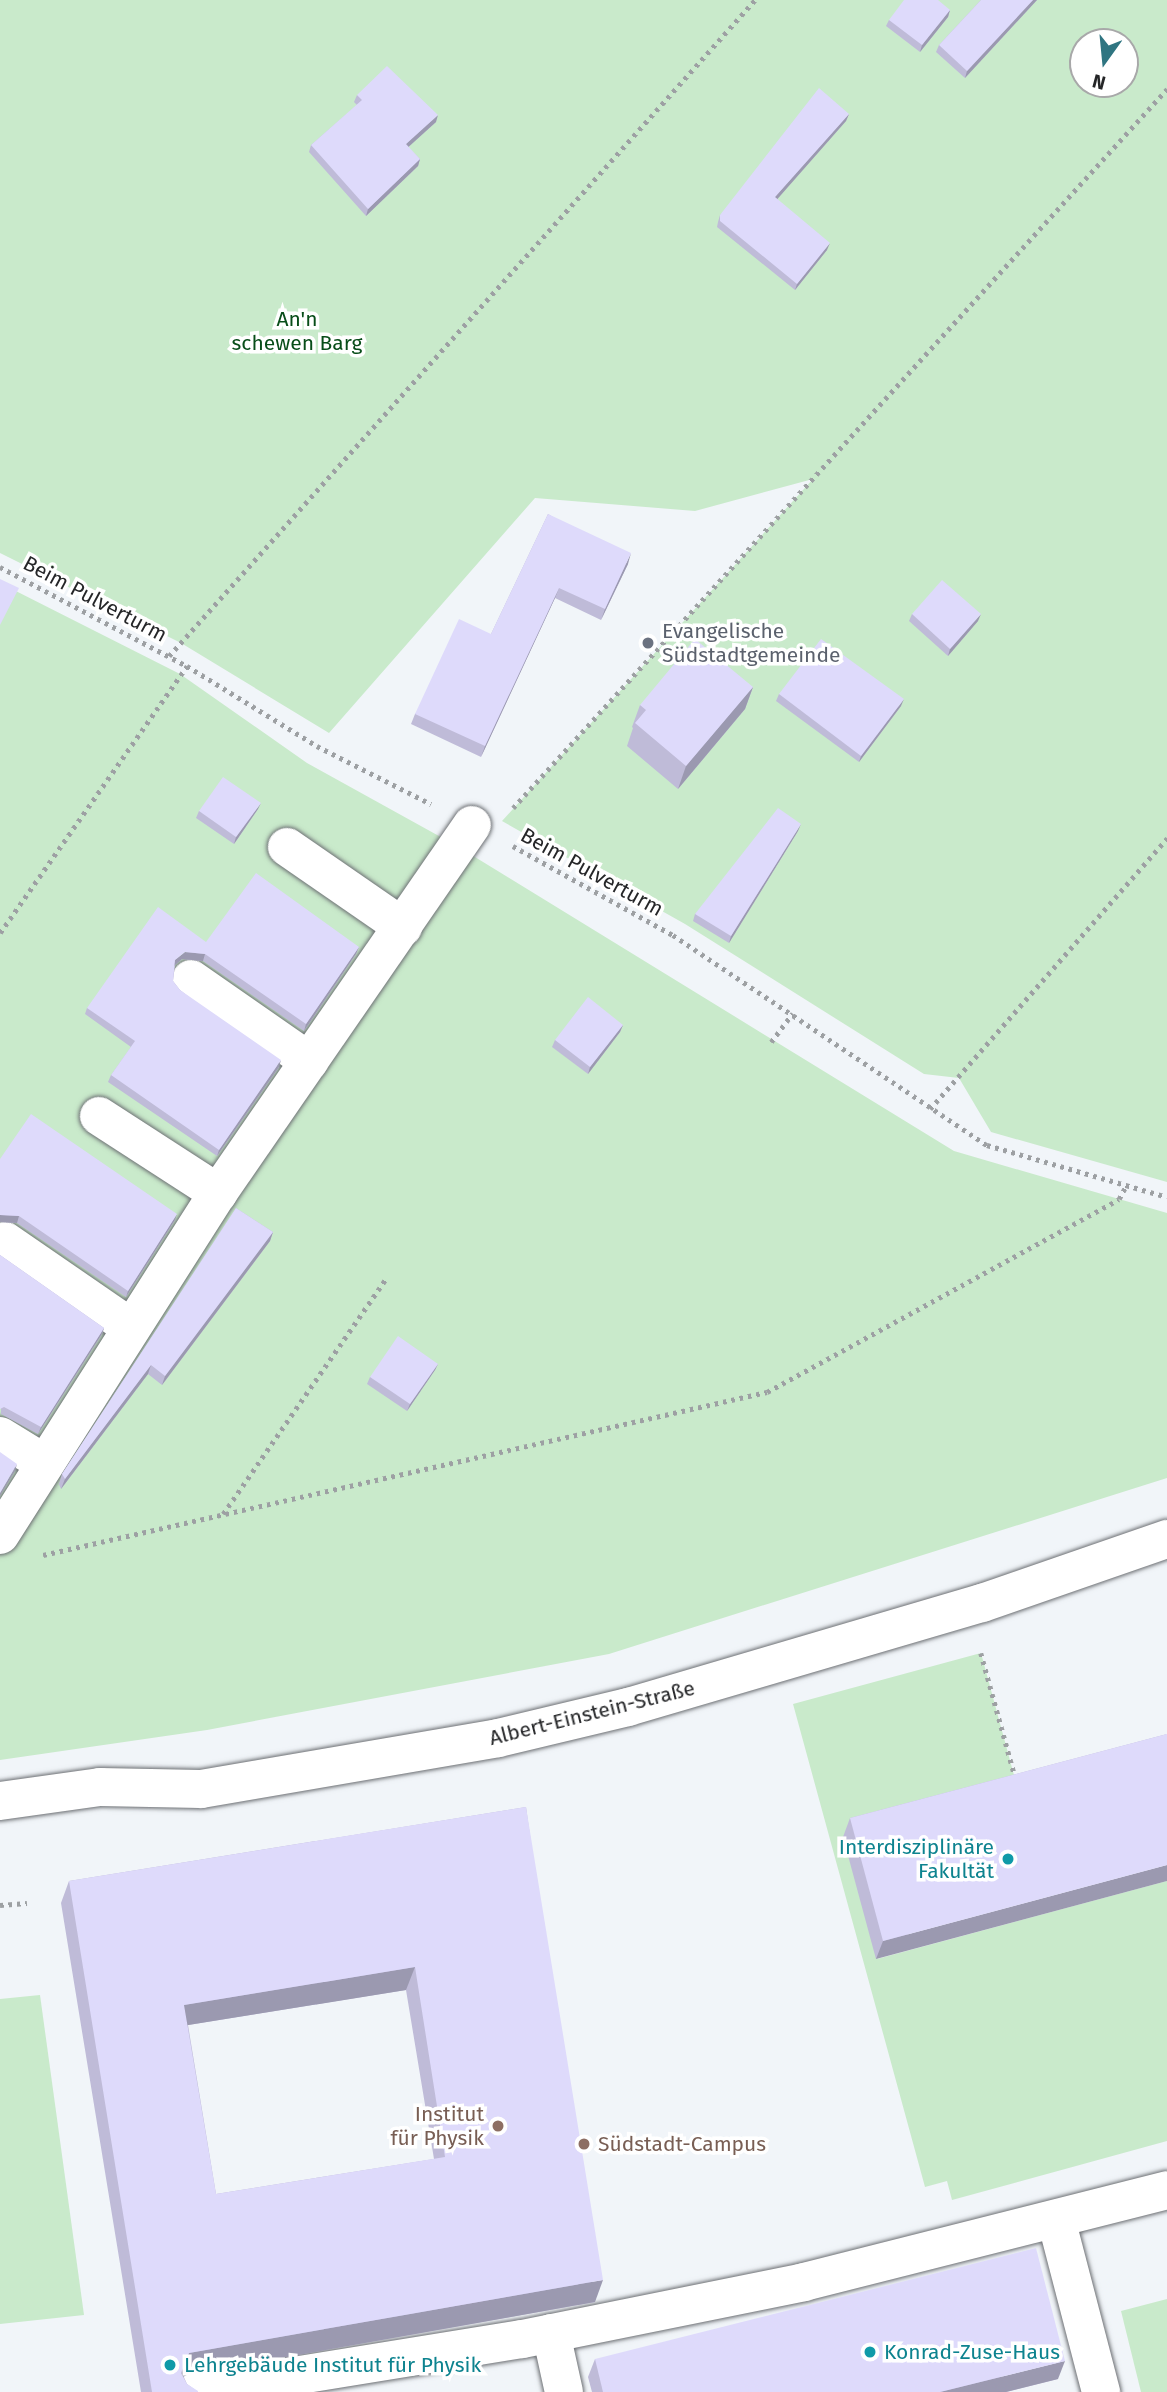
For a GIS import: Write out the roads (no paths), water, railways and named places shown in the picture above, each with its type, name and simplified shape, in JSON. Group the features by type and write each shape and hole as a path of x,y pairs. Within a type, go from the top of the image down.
{"street":[{"path":"14,1547 44,1463 130,1327 218,1193 403,927 481,830"},
{"path":"287,847 403,927"},
{"path":"191,979 309,1061"},
{"path":"99,1116 218,1193"},
{"path":"5,1241 130,1327"},
{"path":"0,1436 44,1463"},
{"name":"Albert-Einstein-Straße","path":"0,1801 100,1787 201,1789 498,1738 628,1707 982,1603 1167,1539"},
{"path":"195,2392 551,2333 804,2282 1167,2190"},
{"path":"1056,2219 1101,2392"},
{"path":"551,2333 564,2392"}],"place":[{"name":"Evangelische Südstadtgemeinde","path":"648,643"},
{"name":"Interdisziplinäre Fakultät","path":"1008,1859"},
{"name":"Institut für Physik","path":"498,2126"},
{"name":"Südstadt-Campus","path":"584,2144"},
{"name":"Konrad-Zuse-Haus","path":"870,2352"},
{"name":"Lehrgebäude Institut für Physik","path":"170,2365"}],"park label":[{"name":"An'n schewen Barg","path":"297,331"}]}
